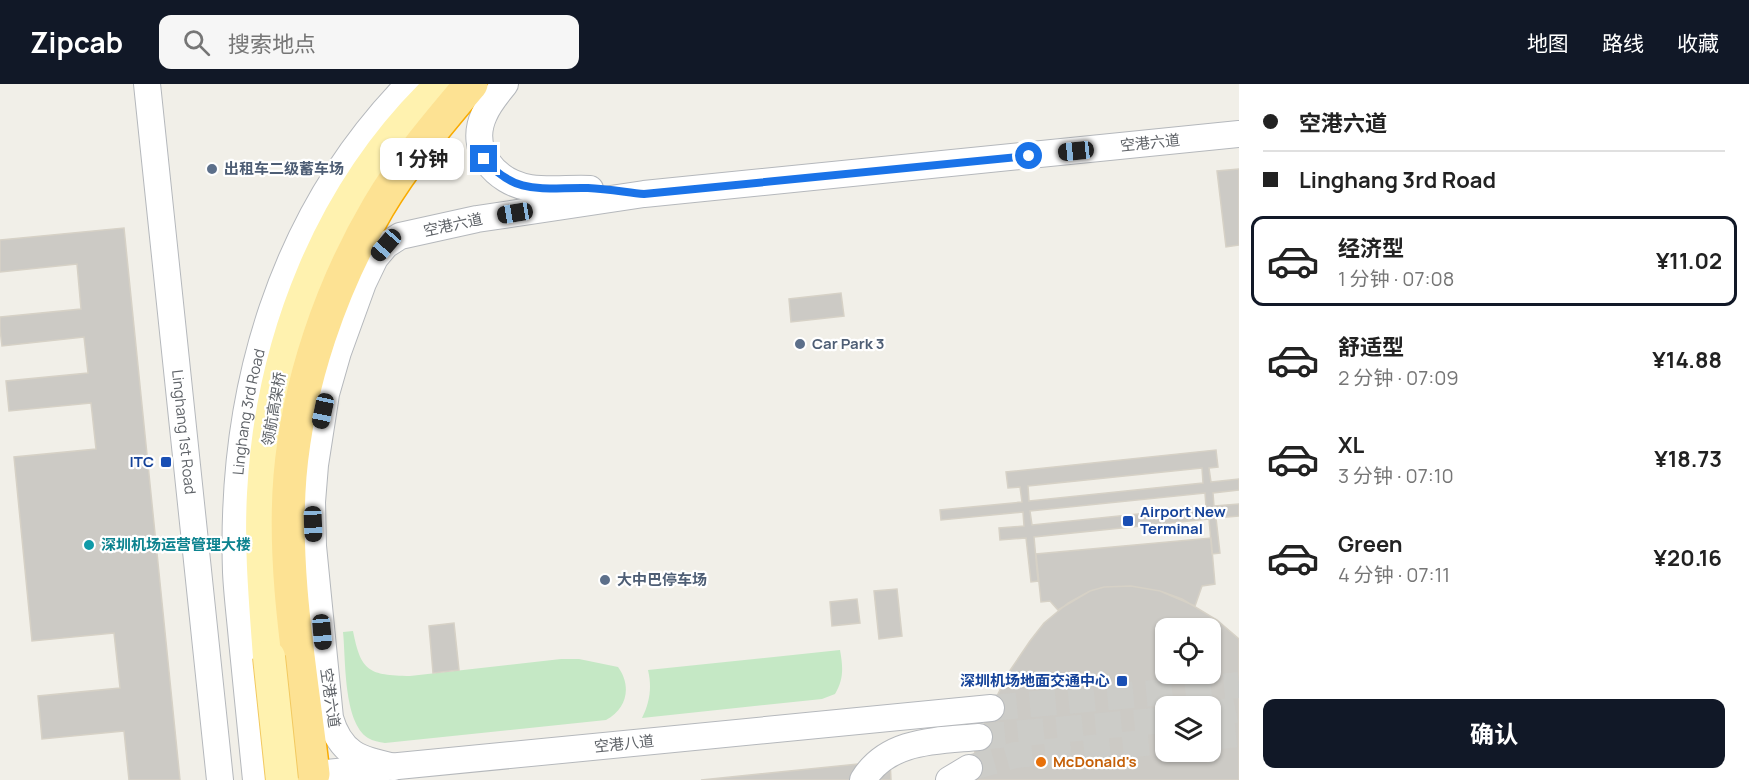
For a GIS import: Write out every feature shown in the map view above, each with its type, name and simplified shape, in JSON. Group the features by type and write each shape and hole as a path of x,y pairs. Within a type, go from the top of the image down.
{"highway":[{"path":"303,778 289,533 290,477 303,396 325,324 358,243 379,205 428,135 471,84"}],"main road":[{"name":"领航高架桥","path":"303,778 269,657 262,539 266,450 274,398 300,308 339,217 378,155 422,103 442,84"}],"street":[{"name":"Linghang 1st Road","path":"147,84 220,780"},
{"name":"Linghang 3rd Road","path":"256,780 236,573 237,506 242,446 255,365 284,277 304,230 348,158 410,84"},
{"path":"505,84 493,98 483,117 480,141 484,159 496,173 529,188 591,189 644,194"},
{"name":"空港六道","path":"394,767 367,760 353,753 342,745 334,734 330,718 313,546 312,502 319,428 338,352 363,283 375,258 386,245 400,236 477,219 644,194 1239,134"},
{"name":"空港八道","path":"256,780 303,778 991,708"},
{"path":"871,771 888,754 907,746 979,737"}],"green space":[{"path":"353,631 364,663 376,672 410,676 561,659 579,659 618,667 625,682 625,696 619,710 606,720 385,743 376,741 368,738 360,730 350,705 343,632"},
{"path":"840,650 842,667 840,683 835,694 822,699 642,718 650,694 648,670"}],"building":[{"path":"1239,169 1239,245 1226,247 1217,171"},
{"name":"深圳机场运营管理大楼","path":"124,228 180,780 129,780 124,731 42,739 38,696 120,688 114,633 32,641 14,457 96,449 91,403 9,411 6,381 88,373 84,337 2,346 0,329 0,317 81,309 77,264 0,272 0,240"},
{"path":"841,293 844,316 791,322 789,299"},
{"path":"1216,450 1218,467 1209,468 1211,482 1239,479 1239,490 1213,493 1214,506 1239,504 1239,516 1216,518 1220,553 1212,554 1209,519 1034,537 1038,581 1031,582 1026,538 1000,540 999,528 1024,526 1023,512 941,520 940,510 1022,502 1020,487 1008,488 1006,472","holes":["1202,468 1203,483 1029,501 1028,486","1205,493 1206,507 1032,525 1030,511"]},
{"path":"1211,538 1215,584 1202,586 1195,606 1160,591 1131,586 1104,587 1090,591 1058,610 1050,601 1041,602 1036,554"},
{"name":"深圳机场地面交通中心","path":"1131,586 1160,591 1182,599 1214,618 1155,618 1155,684 1221,684 1221,623 1239,639 1239,780 967,780 979,737 1009,672 1044,623 1068,603 1090,591 1104,587"},
{"path":"897,589 902,636 879,639 874,591"},
{"path":"857,599 860,623 832,626 830,602"},
{"path":"454,623 459,670 433,673 429,626"},
{"path":"890,760 891,780 701,780 878,762"}],"tunnel":[{"path":"991,708 1239,685"},
{"path":"1221,713 1239,709"},
{"path":"979,737 1155,721"},
{"path":"1221,736 1239,734"},
{"path":"969,768 1015,755 1155,742"}],"place":[{"name":"出租车二级蓄车场","path":"212,169"},
{"name":"Car Park 3","path":"800,344"},
{"name":"ITC","path":"166,462"},
{"name":"Airport New Terminal","path":"1128,521"},
{"name":"深圳机场运营管理大楼","path":"89,545"},
{"name":"大中巴停车场","path":"605,580"},
{"name":"深圳机场地面交通中心","path":"1122,681"},
{"name":"McDonald's","path":"1041,762"}],"route":[{"path":"484,159 496,173 529,188 572,188 644,194 1029,156"}]}
